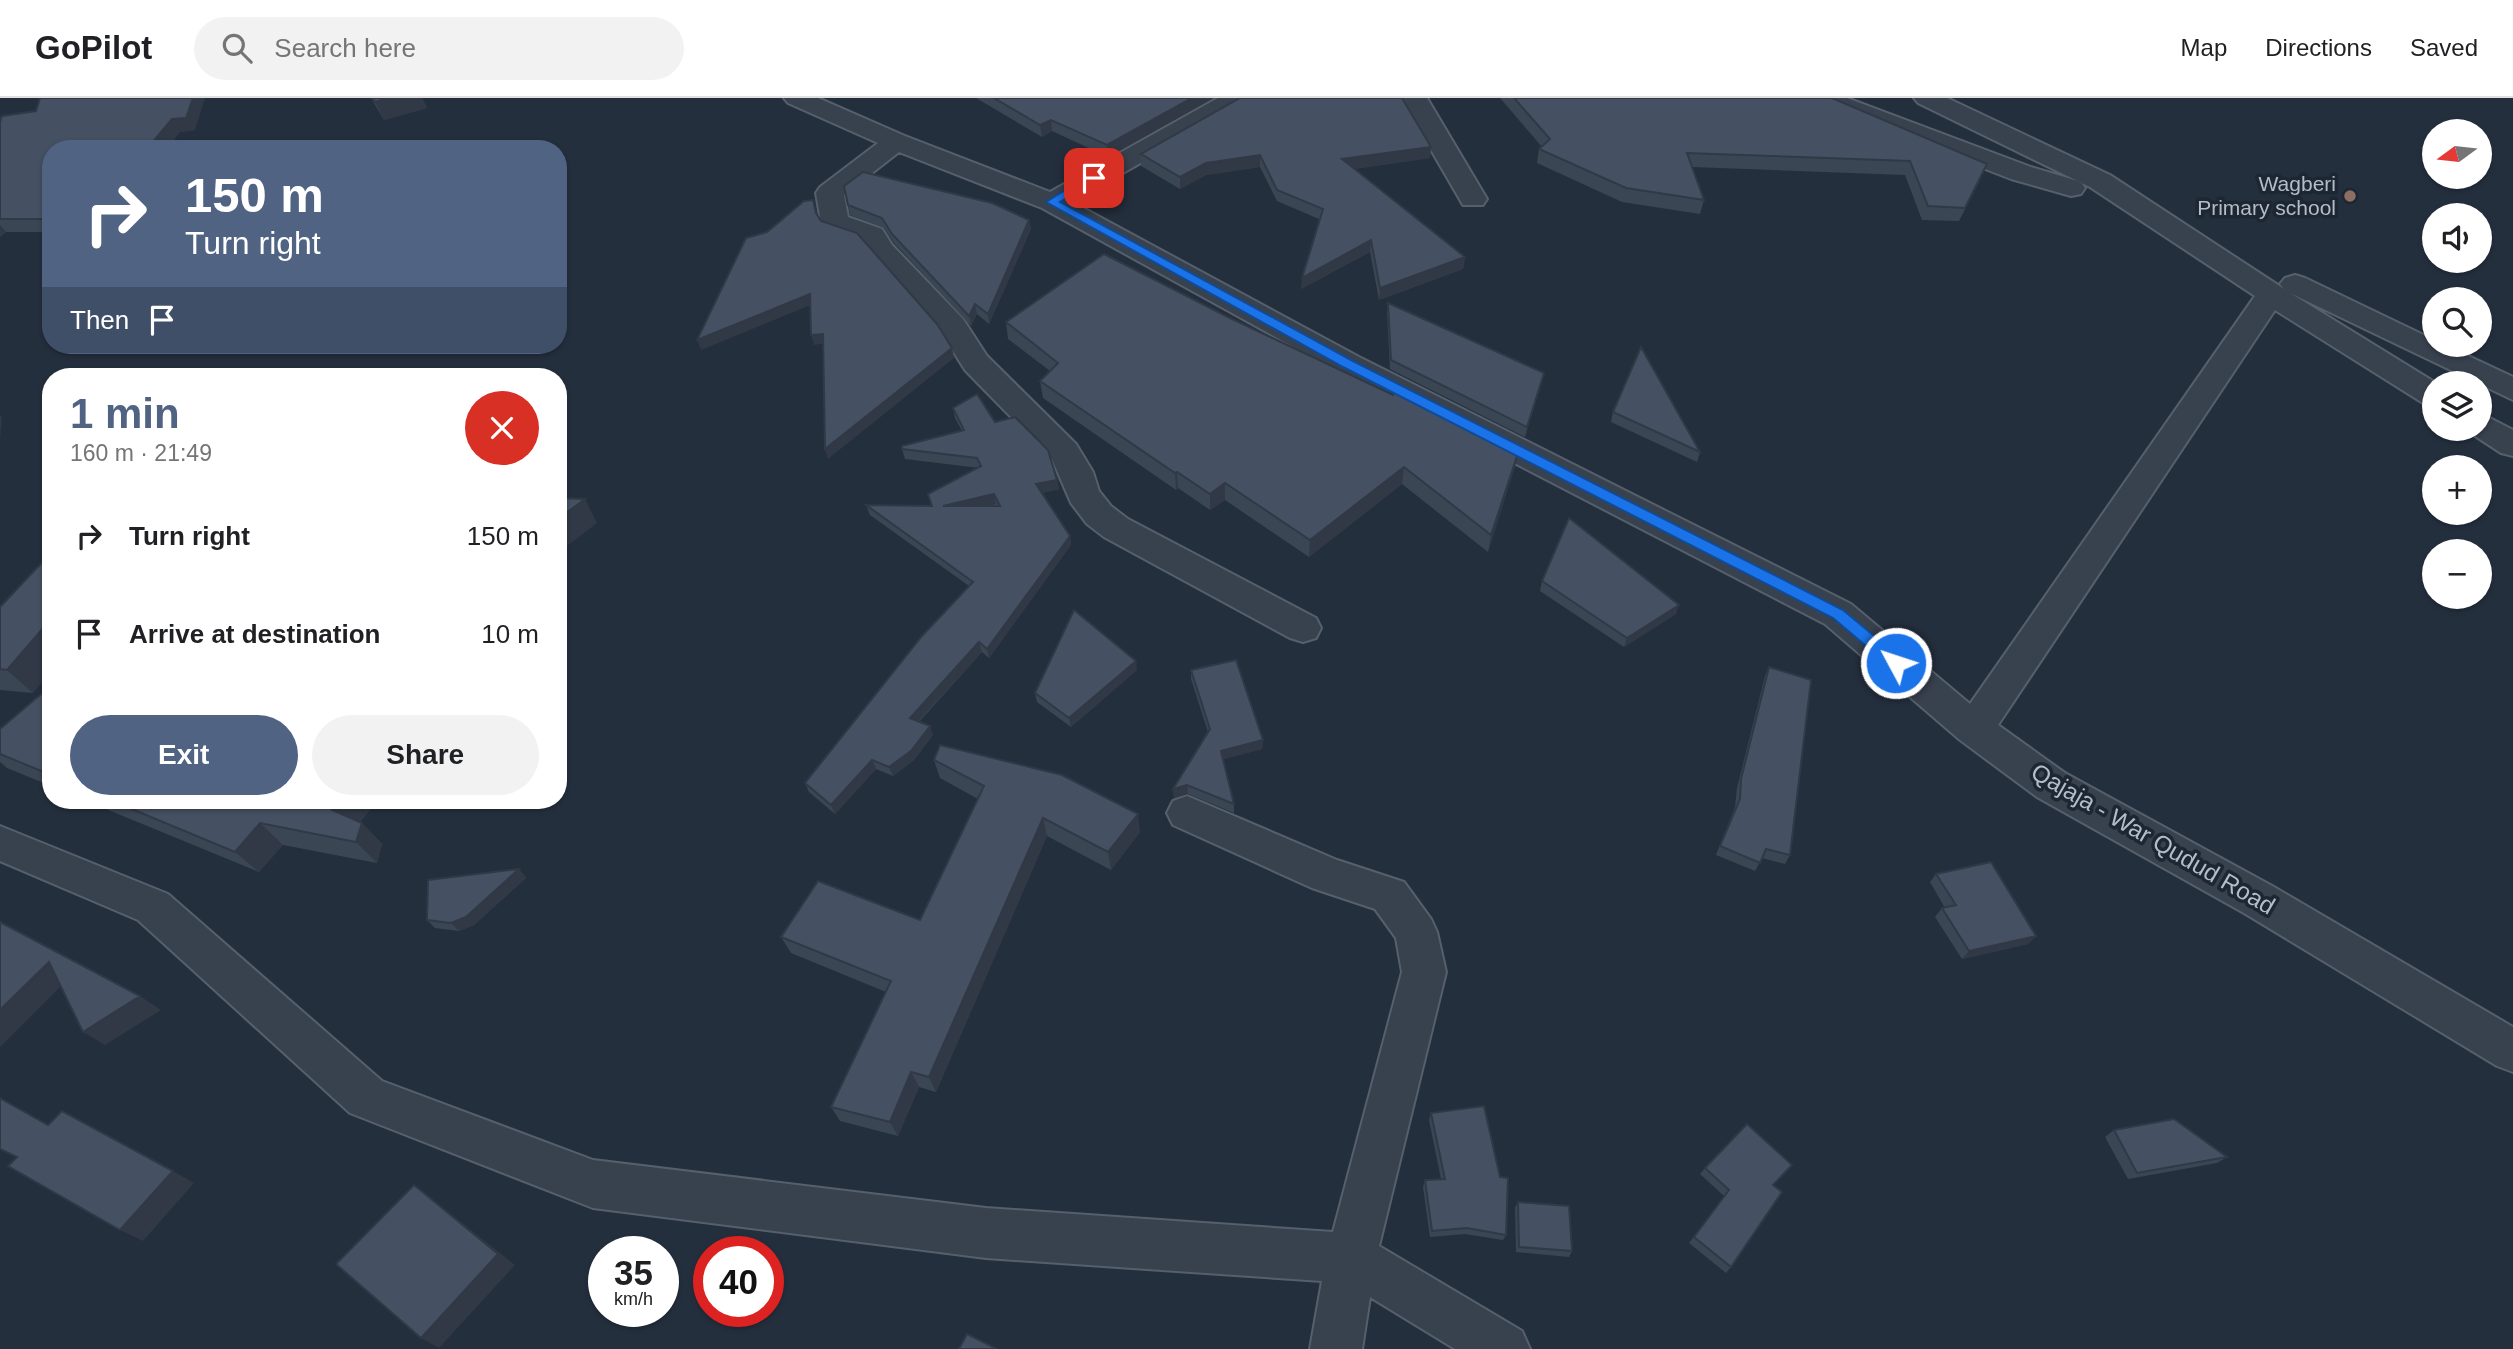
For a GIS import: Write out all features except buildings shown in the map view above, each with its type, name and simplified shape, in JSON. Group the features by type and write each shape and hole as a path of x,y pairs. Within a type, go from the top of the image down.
{"street":[{"name":"Qajaja - War Qudud Road","path":"797,98 896,142 1052,202 1348,364 1838,614 1974,729 2051,785 2259,900 2513,1051"},
{"path":"1052,202 1237,98"},
{"path":"1414,98 1473,199"},
{"path":"1824,98 2069,189 2105,184 2271,294 2422,388"},
{"path":"1927,98 2105,184 2265,269 2513,390"},
{"path":"896,142 830,193 835,222 873,235 880,249 952,326 976,363 1064,452 1076,472 1083,495 1099,515 1116,527 1303,628"},
{"path":"1974,729 2271,294"},
{"path":"2492,432 2513,445"},
{"path":"1187,813 1327,875 1390,895 1416,932 1424,972 1350,1258 1336,1349"},
{"path":"0,843 153,907 366,1097 593,1184 986,1233 1350,1258 1504,1349"}],"place":[{"name":"Wagberi Primary school","path":"2350,196"}],"route":[{"path":"1094,178 1052,202 1348,364 1838,614 1896,663"}]}
